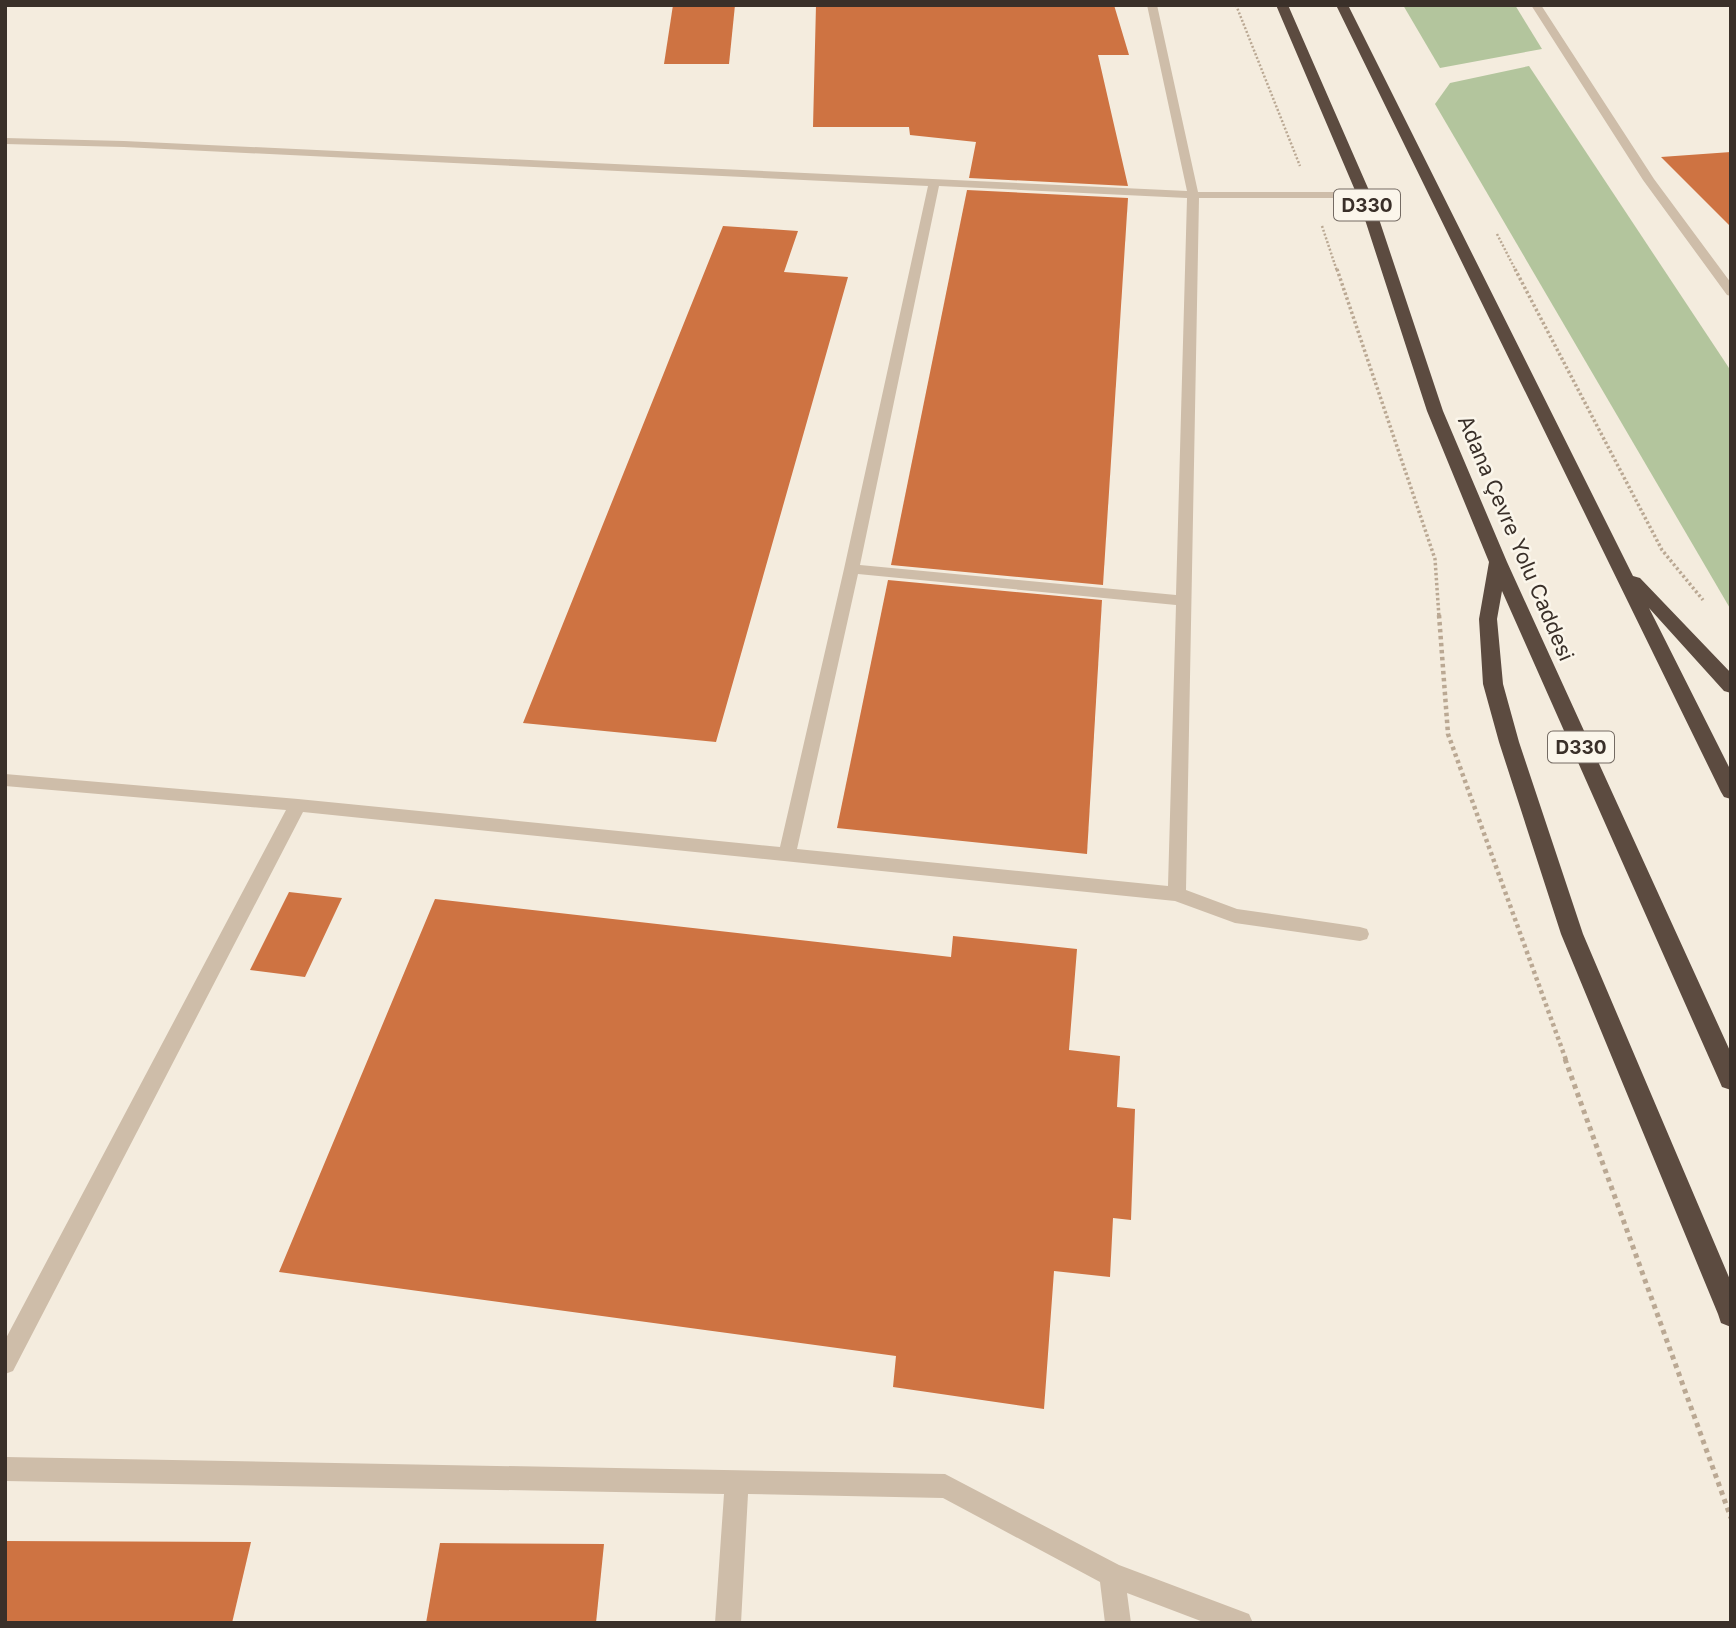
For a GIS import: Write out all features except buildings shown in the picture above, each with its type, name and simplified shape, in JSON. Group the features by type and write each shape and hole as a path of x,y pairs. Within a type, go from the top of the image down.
{"highway":[{"name":"Adana Çevre Yolu Caddesi","path":"1282,5 1364,195 1435,411 1498,562 1731,1080"},
{"name":"D330","path":"1342,5 1731,792"},
{"path":"1498,562 1488,619 1493,684 1509,742 1572,934 1731,1314"},
{"path":"1622,570 1677,625 1731,686"}],"street":[{"path":"1152,5 1194,195 1177,894"},
{"path":"1536,5 1649,180 1731,292"},
{"path":"5,141 138,144 1194,195 1364,195"},
{"path":"787,855 852,569 934,181"},
{"path":"852,569 1184,601"},
{"path":"5,780 298,806 1177,894 1235,916 1360,934"},
{"path":"5,1363 298,806"},
{"path":"5,1469 945,1486 1112,1575 1240,1623"},
{"path":"728,1623 737,1483"},
{"path":"1112,1575 1118,1623"}],"path":[{"path":"1494,228 1662,550 1705,602"}],"green space":[{"path":"1403,5 1515,5 1542,49 1440,68"},
{"path":"1529,66 1731,371 1731,610 1435,104 1450,83"}]}
